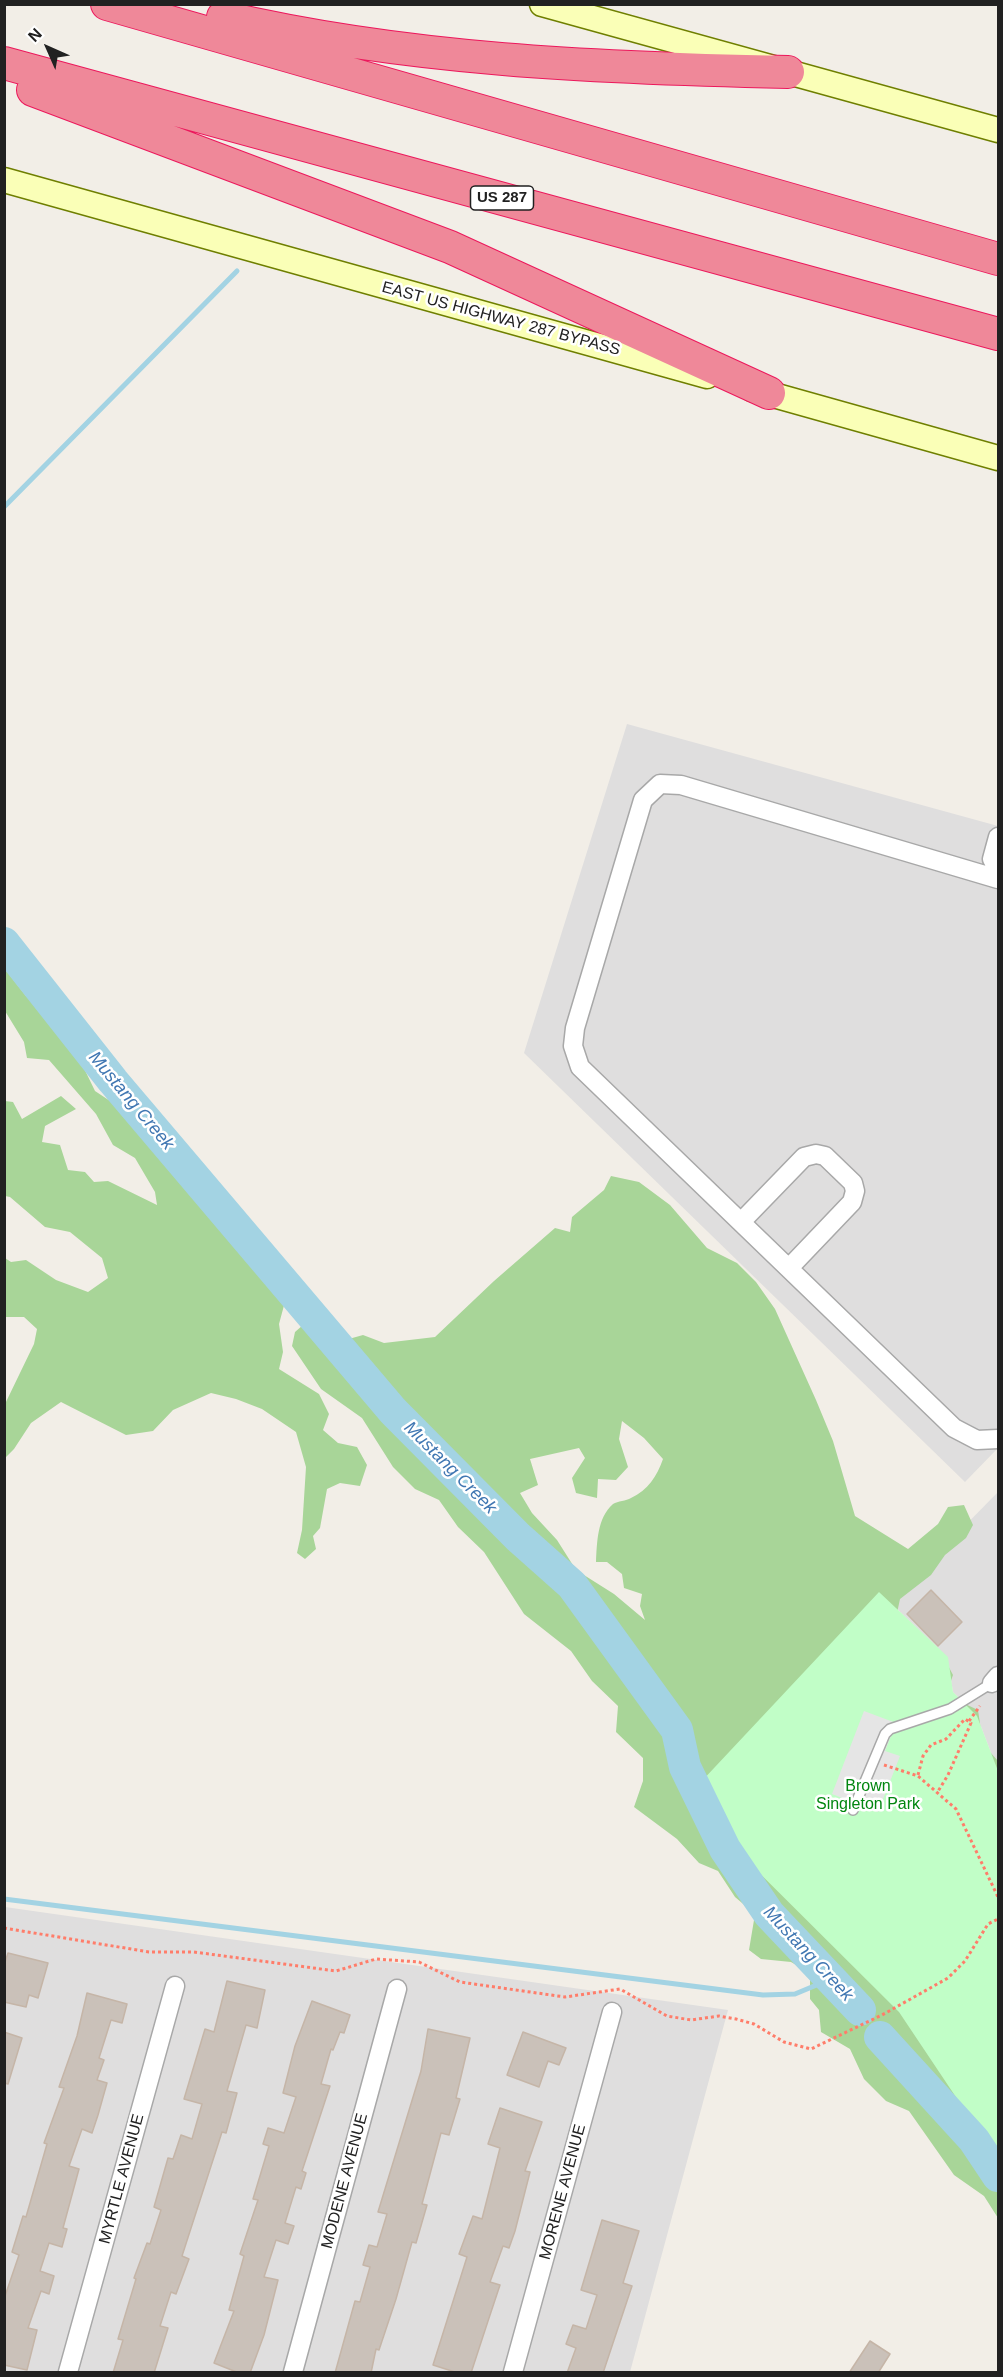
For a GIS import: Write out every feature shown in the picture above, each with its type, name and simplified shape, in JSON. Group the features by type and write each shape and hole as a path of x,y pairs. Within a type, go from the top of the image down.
{"highway":[{"path":"106,4 999,259"},
{"path":"170,4 300,35 529,62 661,69 788,72"},
{"name":"US 287","path":"4,63 999,334"},
{"path":"4,79 450,247 769,393"}],"main road":[{"path":"542,4 999,130"},
{"name":"EAST US HIGHWAY 287 BYPASS","path":"4,180 999,458"}],"street":[{"path":"998,880 681,785 660,784 643,800 575,1028 573,1046 580,1067 954,1428 977,1440 999,1439"},
{"path":"999,837 992,859 999,870"},
{"path":"741,1222 804,1157 816,1154 825,1156 853,1183 855,1191 852,1202 789,1268"},
{"name":"MYRTLE AVENUE","path":"69,2373 175,1986"},
{"name":"MODENE AVENUE","path":"293,2373 397,1989"},
{"name":"MORENE AVENUE","path":"513,2373 612,2012"}],"lane":[{"path":"854,1810 885,1734 890,1729 950,1708 995,1680"}],"path":[{"path":"918,1776 923,1756 931,1745 946,1739 965,1719 970,1723 948,1775 937,1793"},
{"path":"873,1761 918,1776 956,1809 999,1897"},
{"path":"4,1928 149,1952 194,1952 336,1971 376,1959 419,1962 460,1982 565,1997 620,1989 667,2016 691,2020 718,2016 736,2019 754,2024 784,2042 811,2049 882,2016 948,1978 966,1961 988,1924 999,1919"}],"shaded area":[{"path":"627,724 998,826 998,1448 965,1482 524,1053"},
{"path":"998,1492 998,1771 977,1716 953,1692 947,1657 890,1602"},
{"path":"864,1711 896,1723 885,1751 900,1756 878,1812 832,1794"},
{"path":"5,1907 728,2010 630,2372 5,2372"}],"green space":[{"path":"5,969 26,996 67,1033 95,1091 178,1146 216,1179 220,1223 286,1298 279,1324 283,1352 279,1369 319,1394 329,1414 323,1430 338,1443 357,1447 367,1465 360,1486 340,1483 327,1489 320,1528 313,1536 316,1549 305,1559 297,1553 302,1530 306,1467 296,1432 262,1409 236,1399 211,1393 173,1410 153,1431 126,1435 61,1402 31,1423 14,1449 5,1458 5,1404 34,1344 37,1329 24,1317 5,1317 5,1258 11,1262 26,1260 56,1280 88,1292 108,1278 102,1258 70,1232 45,1227 10,1197 5,1196 5,1101 13,1102 22,1119 61,1096 76,1109 45,1126 42,1142 60,1145 68,1170 85,1172 94,1182 108,1181 157,1205 155,1192 135,1158 113,1145 96,1114 49,1060 27,1058 24,1042 5,1011"},
{"path":"611,1176 639,1182 670,1205 707,1248 737,1263 756,1282 775,1309 816,1400 833,1441 855,1516 908,1549 938,1524 948,1507 964,1505 973,1525 966,1538 945,1555 931,1575 900,1599 897,1613 943,1656 953,1675 946,1695 978,1710 983,1744 998,1761 998,2218 984,2196 954,2175 909,2111 886,2101 864,2079 850,2049 821,2032 819,2010 810,1999 810,1973 791,1962 761,1959 749,1950 755,1914 735,1897 718,1871 699,1863 677,1839 634,1807 643,1781 643,1758 616,1732 618,1706 592,1681 571,1651 524,1614 484,1552 458,1527 439,1500 415,1489 393,1467 362,1418 321,1389 292,1346 295,1332 303,1325 315,1325 331,1344 363,1335 384,1343 435,1337 555,1228 570,1232 572,1217 604,1190","holes":["622,1421 644,1438 663,1459 661,1465 655,1477 642,1491 629,1499 613,1504 608,1510 599,1531 596,1562 607,1562 622,1574 624,1588 642,1594 640,1606 645,1620 614,1594 576,1570 557,1540 532,1513 520,1493 538,1485 530,1459 579,1448 585,1458 572,1478 576,1493 597,1498 598,1479 616,1480 628,1467 619,1439"]},
{"name":"Brown Singleton Park","path":"879,1592 948,1657 953,1692 977,1716 998,1771 998,2160 899,2012 685,1799"}],"building":[{"path":"931,1590 962,1622 938,1646 907,1614"},
{"path":"8,1953 48,1963 38,1998 29,1995 26,2007 4,2002 4,1965"},
{"path":"227,1981 265,1990 257,2028 246,2025 227,2091 237,2093 226,2133 222,2132 182,2256 189,2259 176,2294 171,2292 160,2326 168,2328 154,2373 113,2373 123,2340 118,2339 136,2279 134,2278 147,2243 150,2244 161,2210 154,2207 168,2158 173,2159 181,2135 192,2139 202,2104 184,2099 205,2029 214,2032"},
{"path":"87,1993 127,2004 122,2023 111,2020 99,2058 104,2060 97,2080 107,2083 92,2133 82,2129 69,2166 79,2169 63,2228 67,2229 62,2247 49,2243 40,2271 54,2276 49,2294 41,2291 28,2328 37,2330 27,2370 4,2365 4,2299 19,2255 12,2252 23,2216 26,2217 47,2144 44,2143 64,2088 59,2087 77,2036"},
{"path":"312,2001 350,2015 344,2033 340,2032 333,2050 331,2049 321,2084 330,2086 302,2171 306,2173 301,2189 296,2187 285,2223 294,2226 288,2244 276,2240 264,2277 278,2280 264,2335 250,2373 239,2373 214,2363 234,2311 229,2310 244,2256 240,2254 258,2200 253,2199 269,2146 263,2144 268,2128 284,2133 296,2097 283,2093 295,2046"},
{"path":"428,2029 470,2038 456,2098 460,2099 449,2135 441,2133 422,2204 427,2205 416,2243 412,2242 379,2350 376,2349 371,2373 335,2373 355,2301 360,2302 370,2267 363,2265 369,2245 377,2247 387,2214 378,2212 421,2071"},
{"path":"4,2032 22,2038 8,2084 4,2083"},
{"path":"523,2032 566,2048 559,2065 548,2061 539,2087 507,2075"},
{"path":"500,2108 542,2122 525,2171 530,2172 515,2231 509,2248 503,2246 490,2282 500,2285 471,2373 458,2373 433,2365 467,2257 459,2254 473,2216 482,2219 500,2148 488,2144"},
{"path":"602,2220 639,2231 623,2283 632,2286 603,2373 567,2373 576,2348 566,2344 573,2325 586,2329 597,2295 581,2290"},
{"path":"870,2341 890,2354 878,2373 849,2373"}],"waterway":[{"path":"4,507 237,271"},
{"name":"Mustang Creek","path":"4,943 113,1081 393,1411 518,1537 572,1585 677,1730 685,1767 725,1849 769,1914 860,2010"},
{"path":"4,1899 763,1995 795,1994 831,1979"},
{"name":"Mustang Creek","path":"880,2037 974,2140 998,2176"}]}
